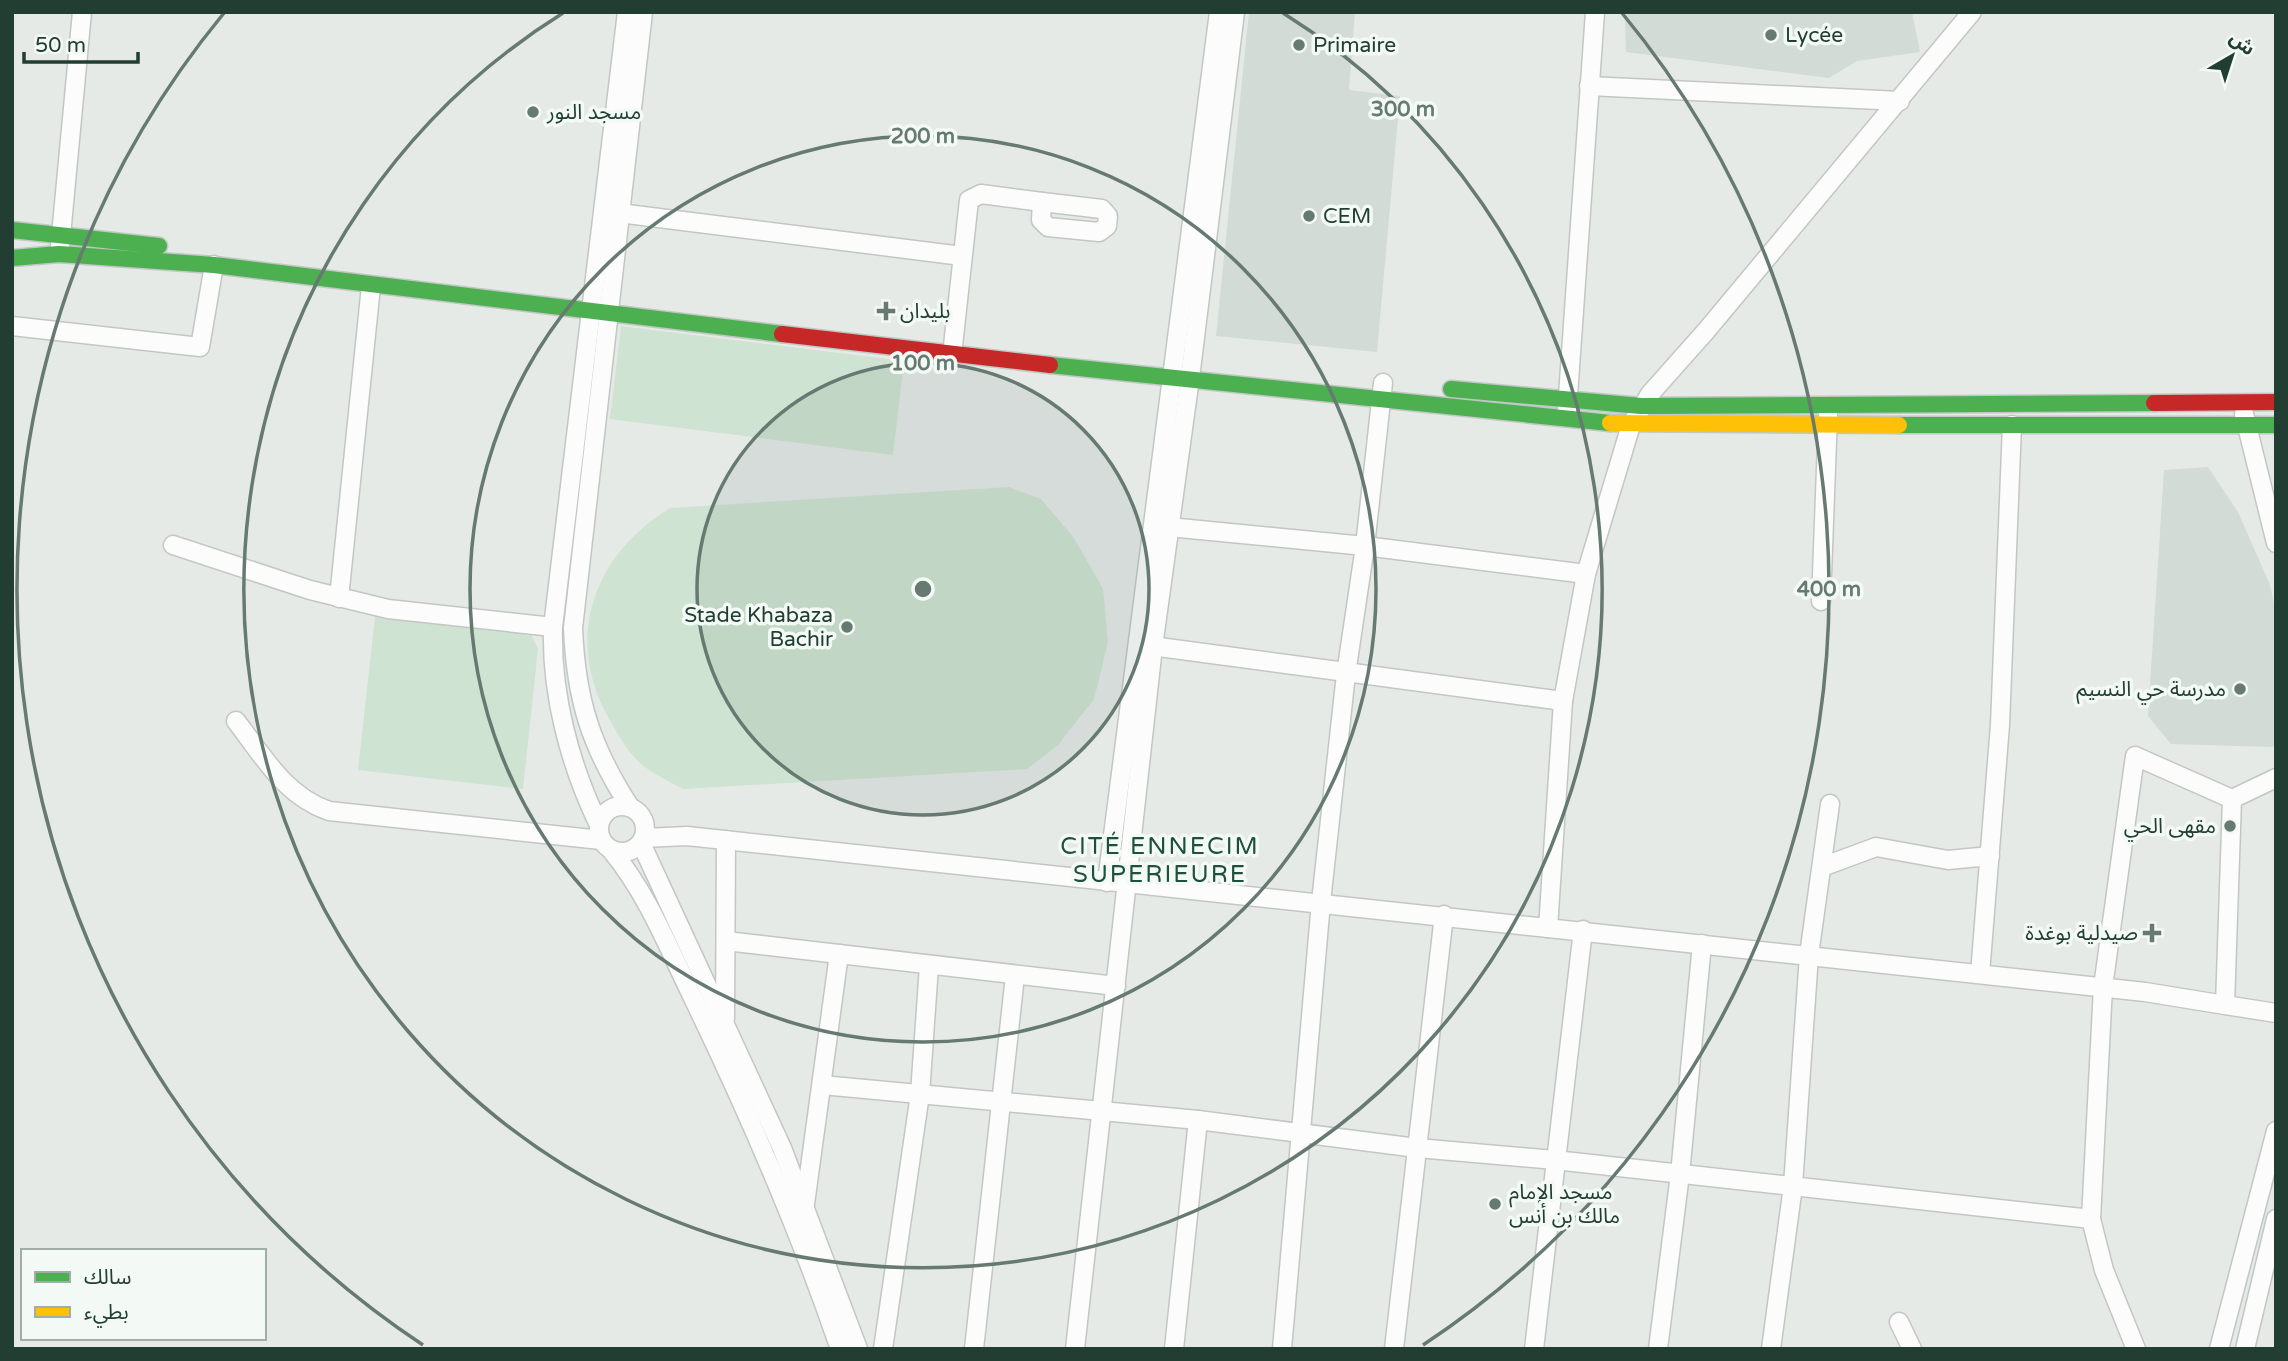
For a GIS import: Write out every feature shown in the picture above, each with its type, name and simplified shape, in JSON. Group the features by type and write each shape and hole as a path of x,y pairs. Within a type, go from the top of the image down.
{"street":[{"path":"59,254 82,12"},
{"path":"627,12 613,213 575,596 573,639 582,706 592,739 645,827 643,840 805,1206 858,1349"},
{"path":"613,213 643,12"},
{"path":"1075,1349 1116,986 1116,883 1145,646 1172,369 1219,12"},
{"path":"1145,646 1169,527 1235,12"},
{"path":"1567,409 1595,12"},
{"path":"1548,928 1563,701 1586,574 1631,425 1641,406 1900,102 1972,12"},
{"path":"1589,86 1900,102"},
{"path":"952,347 968,204 974,195 1042,202"},
{"path":"613,213 962,256"},
{"path":"12,230 952,347 1387,388 1567,409 1641,406 2276,402"},
{"path":"12,258 59,254 214,265 371,286 603,305"},
{"path":"12,326 200,347 214,265"},
{"path":"339,598 371,286"},
{"path":"603,305 571,465 553,627 552,656 564,723 579,780 604,839 635,883 654,918 748,1114 791,1214 840,1349"},
{"path":"1282,1349 1299,1133 1315,1005 1321,902 1346,674 1387,388"},
{"path":"1436,388 1567,409 1631,425 2276,425"},
{"path":"2013,425 2026,414 2031,404"},
{"path":"2241,404 2276,543"},
{"path":"1821,601 1828,405"},
{"path":"1980,974 2000,725 2013,425 2001,405"},
{"path":"1169,527 1365,546 1586,574"},
{"path":"173,545 339,598 421,615 553,627"},
{"path":"1145,646 1563,701"},
{"path":"236,721 287,786 299,797 329,811 604,839 631,851 643,840 687,836 726,840 2103,987 2276,1013"},
{"path":"2136,1349 2104,1270 2091,1220 2103,987 2135,756 2232,799 2276,778"},
{"path":"2225,1005 2232,799"},
{"path":"1771,1349 1793,1186 1809,955 1830,804"},
{"path":"604,839 607,811 622,806 687,836"},
{"path":"725,1026 726,840"},
{"path":"1822,867 1875,847 1948,860 1990,856"},
{"path":"1394,1349 1444,915"},
{"path":"1534,1349 1583,930"},
{"path":"726,941 1116,986"},
{"path":"1658,1349 1680,1174 1702,944"},
{"path":"805,1206 839,954"},
{"path":"883,1349 920,1094 929,965"},
{"path":"974,1349 1015,976"},
{"path":"822,1085 1198,1120 1416,1148 1555,1160 2091,1220"},
{"path":"1174,1349 1198,1120"},
{"path":"2219,1349 2276,1131"},
{"path":"2245,1349 2276,1219"},
{"path":"1899,1322 1912,1349"}],"shaded area":[{"name":"CEM","path":"1249,12 1355,12 1349,90 1400,96 1377,352 1216,336"},
{"name":"Lycée","path":"1628,12 1912,12 1920,52 1857,61 1829,78 1626,52 1625,19"},
{"path":"2208,467 2238,512 2270,585 2276,613 2276,745 2272,747 2171,744 2148,716 2164,470"}],"green space":[{"path":"621,326 904,361 893,455 610,419"},
{"name":"Stade Khabaza Bachir","path":"1009,487 1041,499 1074,538 1103,589 1108,642 1094,699 1058,745 1027,769 683,789 641,764 622,741 594,685 588,655 588,626 594,599 622,548 670,508"},
{"path":"375,617 531,634 538,649 523,789 358,770"}],"traffic: fast":[{"path":"12,230 159,246"},
{"path":"12,258 59,254 214,265 782,334"},
{"path":"1050,365 1610,423"},
{"path":"1451,389 1641,406 2154,403"},
{"path":"1899,425 2276,425"}],"traffic: slow":[{"path":"1610,423 1899,425"}],"traffic: jam":[{"path":"782,334 1050,365"},
{"path":"2154,403 2276,402"}],"place":[{"name":"Lycée","path":"1771,35"},
{"name":"Primaire","path":"1299,45"},
{"name":"مسجد النور","path":"533,112"},
{"name":"CEM","path":"1309,216"},
{"name":"بليدان","path":"886,311"},
{"name":"Stade Khabaza Bachir","path":"847,627"},
{"name":"مدرسة حي النسيم","path":"2240,689"},
{"name":"مقهى الحي","path":"2230,826"},
{"name":"صيدلية بوغدة","path":"2152,933"},
{"name":"مسجد الإمام مالك بن أنس","path":"1495,1204"}],"district":[{"name":"CITÉ ENNECIM SUPERIEURE","path":"1160,860"}]}
